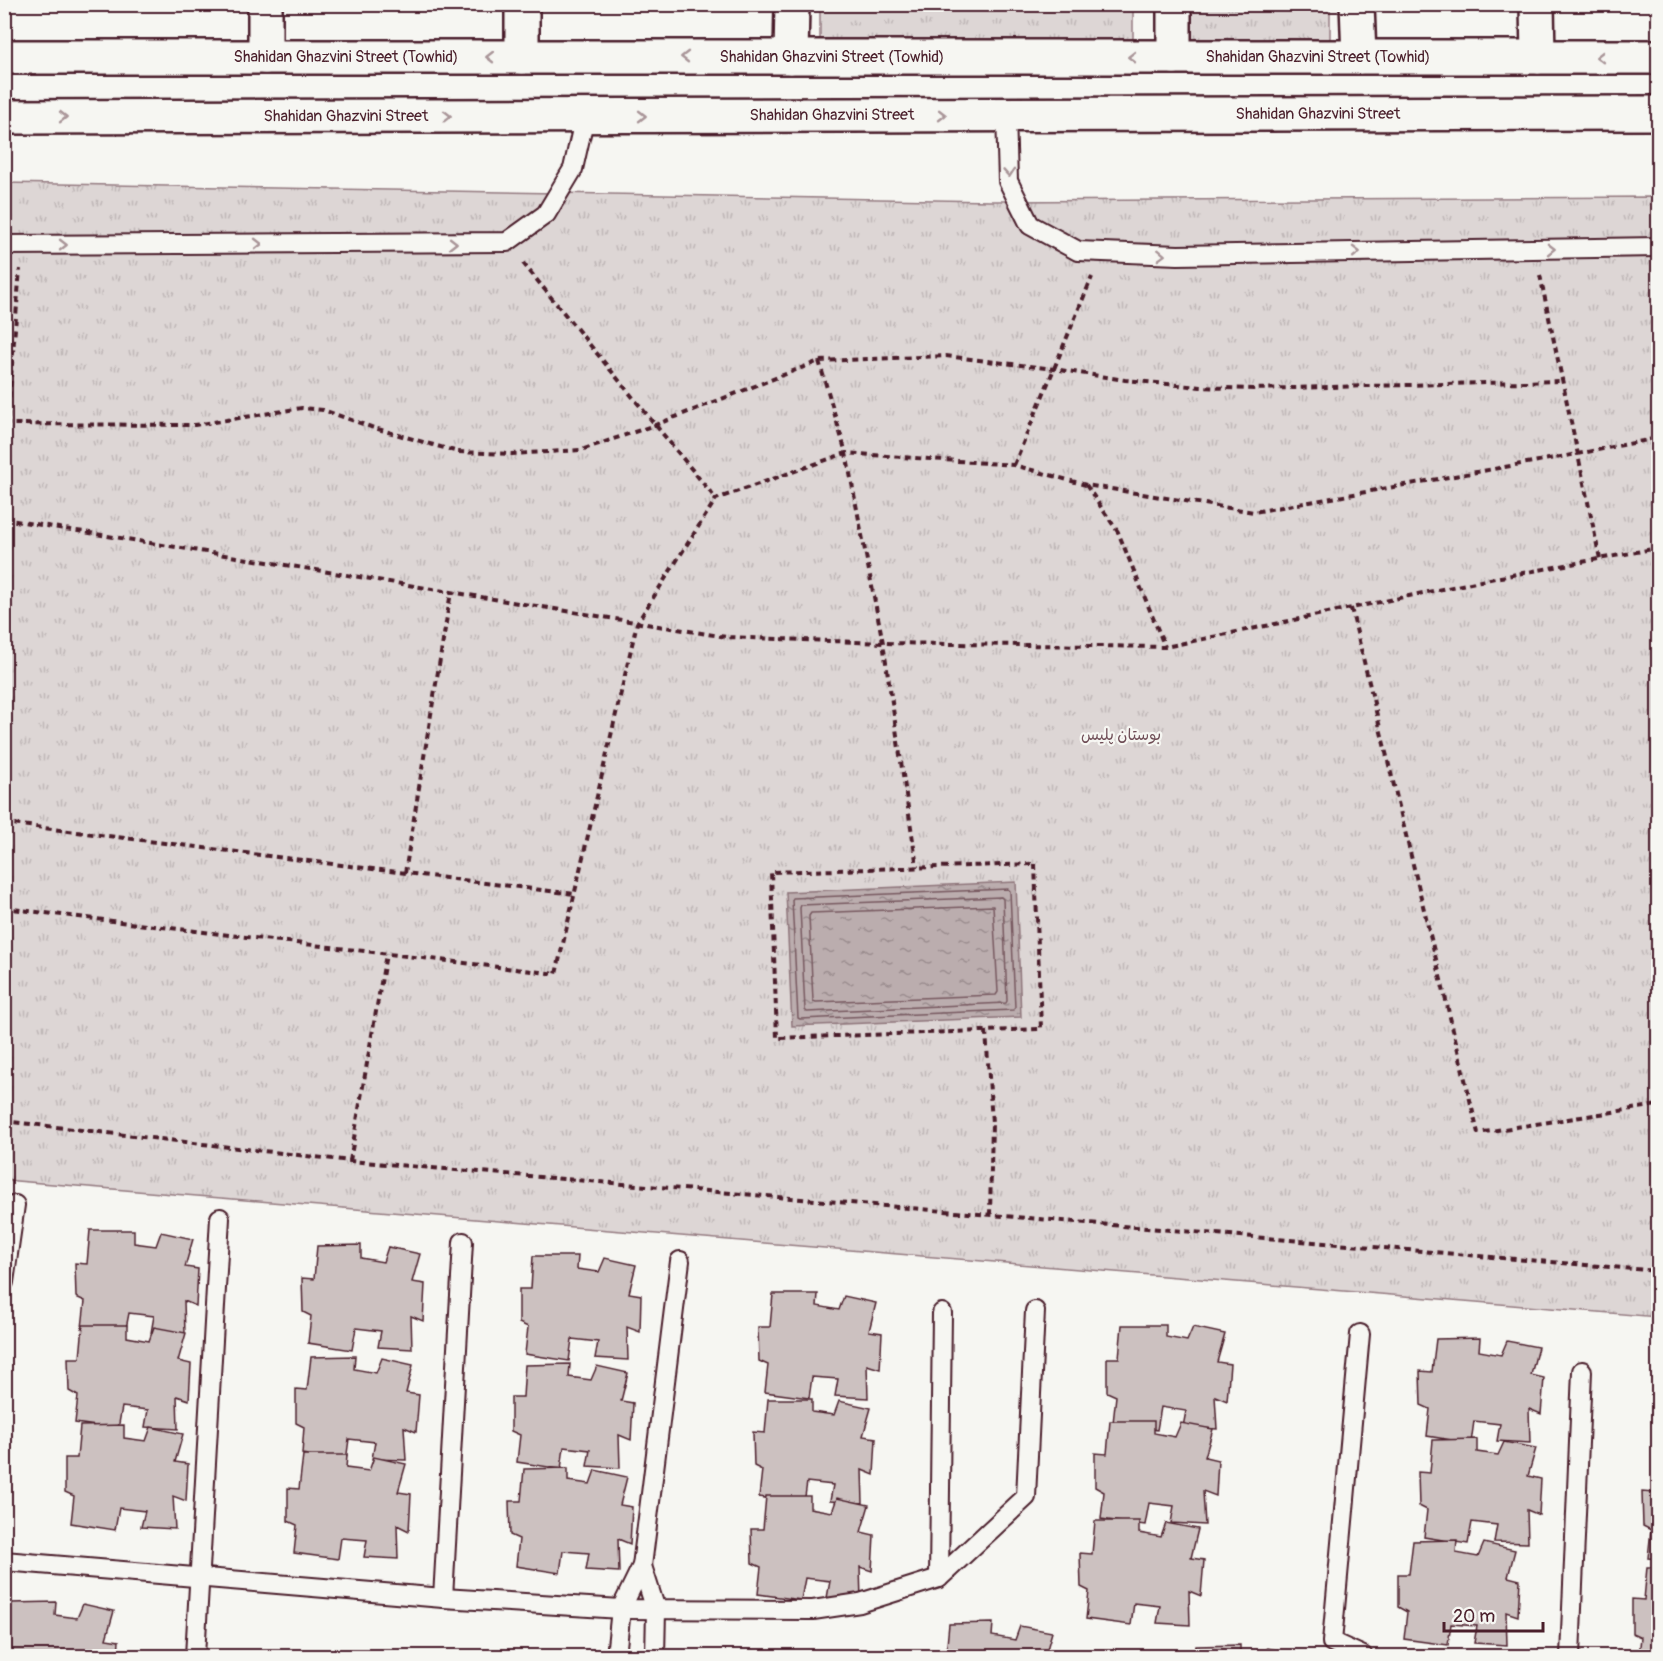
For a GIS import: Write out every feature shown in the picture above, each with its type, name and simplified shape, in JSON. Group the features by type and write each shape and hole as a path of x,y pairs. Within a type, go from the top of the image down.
{"main road":[{"path":"265,4 265,57"},
{"path":"522,4 522,57"},
{"path":"791,57 792,4"},
{"path":"1174,4 1174,57"},
{"path":"1357,4 1359,57"},
{"path":"1537,4 1538,57"},
{"name":"Shahidan Ghazvini Street (Towhid)","path":"4,57 1659,57"},
{"name":"Shahidan Ghazvini Street","path":"4,117 1659,113"}],"lane":[{"path":"1006,115 1008,182 1030,225 1078,251 1178,255 1659,247"},
{"path":"13,245 507,242 546,214 573,169 585,116"},
{"path":"4,1282 15,1204"},
{"path":"195,1656 220,1218"},
{"path":"443,1598 463,1242"},
{"path":"616,1656 621,1609 642,1566 680,1261"},
{"path":"4,1561 443,1598 621,1609 813,1610 860,1603 939,1578 1026,1497 1035,1311"},
{"path":"939,1578 942,1313"},
{"path":"1360,1334 1332,1642 1363,1656"},
{"path":"1570,1656 1582,1371"},
{"path":"642,1566 656,1610 655,1656"}],"path":[{"path":"507,242 716,499"},
{"path":"4,459 13,245"},
{"path":"1534,249 1600,559"},
{"path":"1014,465 1102,253"},
{"path":"6,424 195,425 302,408 323,410 371,427 458,452 512,454 581,450 655,425 819,361 946,356 1125,380 1253,389 1562,381"},
{"path":"819,361 846,453 883,643 917,867"},
{"path":"4,908 555,974 637,622 716,499 846,453 1014,465 1086,485 1254,512 1659,438"},
{"path":"1086,485 1118,532 1165,647"},
{"path":"4,519 726,637 883,643 1165,647 1351,608 1659,549"},
{"path":"405,873 451,592"},
{"path":"1351,608 1478,1133 1659,1104"},
{"path":"4,823 574,894"},
{"path":"1035,864 1041,1029 986,1031 777,1038 771,872 1035,864"},
{"path":"350,1161 386,954"},
{"path":"986,1031 992,1123 990,1214"},
{"path":"4,1121 350,1161 1659,1270"}],"green space":[{"path":"820,5 1133,5 1133,46 820,44"},
{"path":"1189,5 1330,5 1330,47 1189,48"},
{"name":"بوستان پلیس","path":"4,183 990,201 1658,197 1658,1317 5,1180"}],"water":[{"path":"1016,882 1021,1017 792,1026 786,892"}],"building":[{"path":"90,1230 134,1230 134,1243 156,1246 161,1232 193,1239 185,1267 198,1269 196,1306 184,1301 185,1334 151,1333 154,1316 129,1313 125,1334 82,1328 85,1301 76,1297 75,1263 87,1264"},
{"path":"361,1245 361,1258 383,1262 388,1247 420,1254 412,1282 425,1284 423,1321 411,1316 412,1349 378,1347 381,1331 356,1328 352,1350 308,1343 311,1316 303,1312 302,1278 314,1279 317,1246"},
{"path":"533,1256 578,1256 577,1269 599,1272 605,1258 636,1265 629,1293 641,1295 640,1332 627,1327 628,1360 595,1358 598,1342 572,1339 569,1361 525,1354 528,1327 519,1323 519,1289 531,1289"},
{"path":"773,1294 818,1294 817,1306 839,1310 844,1296 876,1303 869,1331 882,1333 880,1369 867,1365 868,1398 835,1396 838,1379 812,1377 809,1398 765,1392 768,1365 759,1361 758,1327 770,1327"},
{"path":"83,1325 127,1325 127,1337 149,1341 154,1327 186,1333 178,1361 191,1364 189,1400 177,1396 178,1429 145,1427 148,1410 122,1407 118,1429 75,1423 78,1396 69,1391 68,1358 80,1358"},
{"path":"1122,1325 1166,1325 1166,1337 1187,1341 1193,1327 1225,1334 1217,1362 1230,1364 1227,1401 1215,1396 1217,1429 1183,1427 1186,1411 1161,1407 1157,1430 1113,1423 1116,1396 1107,1392 1107,1358 1119,1358"},
{"path":"1480,1338 1479,1351 1501,1355 1507,1341 1538,1347 1531,1375 1544,1378 1541,1414 1529,1409 1530,1443 1497,1441 1500,1424 1474,1421 1471,1443 1427,1436 1430,1409 1421,1405 1420,1371 1432,1372 1436,1339"},
{"path":"355,1356 354,1369 376,1373 382,1358 413,1365 406,1393 419,1395 416,1432 404,1427 406,1460 372,1459 375,1442 349,1439 346,1461 302,1454 304,1427 296,1423 296,1389 307,1390 311,1357"},
{"path":"570,1364 569,1377 591,1380 597,1366 628,1373 621,1401 633,1403 631,1440 619,1435 620,1468 587,1466 590,1450 564,1447 561,1469 517,1462 520,1435 511,1431 511,1397 523,1397 525,1365"},
{"path":"1652,1388 1658,1388 1658,1424 1653,1421"},
{"path":"768,1399 812,1399 812,1412 834,1415 839,1401 871,1408 863,1436 876,1438 874,1475 862,1470 863,1503 830,1501 833,1485 807,1482 804,1504 759,1497 762,1470 754,1466 753,1432 765,1433"},
{"path":"1110,1421 1154,1421 1154,1433 1175,1437 1181,1423 1213,1429 1205,1457 1218,1460 1216,1496 1203,1491 1205,1525 1171,1523 1174,1506 1149,1503 1145,1525 1101,1519 1104,1492 1095,1487 1095,1453 1107,1454"},
{"path":"124,1425 124,1438 146,1441 151,1427 183,1434 175,1462 188,1464 186,1501 173,1496 175,1529 141,1527 145,1511 119,1508 115,1530 71,1523 74,1496 65,1492 65,1458 77,1458 80,1426"},
{"path":"1477,1439 1477,1452 1498,1455 1504,1442 1536,1448 1528,1476 1541,1479 1539,1515 1527,1510 1528,1543 1494,1542 1497,1525 1472,1522 1468,1544 1424,1537 1427,1510 1419,1506 1418,1472 1430,1473 1433,1440"},
{"path":"303,1455 347,1455 346,1468 369,1471 374,1457 406,1464 398,1492 411,1494 409,1531 397,1525 398,1559 364,1557 367,1540 341,1538 338,1559 294,1553 297,1525 288,1521 288,1488 299,1489"},
{"path":"1657,1460 1658,1559 1648,1558 1651,1530 1643,1526 1642,1492 1654,1493"},
{"path":"568,1468 568,1481 590,1484 595,1470 627,1477 620,1505 632,1507 630,1544 618,1539 619,1572 586,1570 589,1553 563,1551 560,1573 516,1566 519,1539 510,1535 509,1501 521,1501 524,1469"},
{"path":"766,1496 810,1496 810,1508 832,1512 837,1498 869,1505 861,1532 874,1535 872,1571 860,1567 861,1600 827,1598 830,1581 805,1578 801,1600 758,1594 761,1567 752,1563 751,1529 763,1529"},
{"path":"1095,1521 1139,1521 1139,1533 1161,1537 1166,1523 1198,1529 1191,1558 1204,1560 1201,1596 1189,1591 1190,1625 1157,1623 1160,1606 1134,1603 1131,1625 1086,1619 1089,1591 1081,1587 1080,1553 1092,1554"},
{"path":"1457,1540 1456,1553 1478,1557 1484,1543 1515,1550 1508,1577 1520,1580 1518,1616 1506,1612 1507,1645 1474,1643 1477,1626 1451,1624 1448,1645 1404,1639 1407,1612 1398,1607 1398,1574 1409,1574 1413,1541"},
{"path":"1647,1567 1658,1567 1658,1656 1639,1656 1641,1637 1632,1633 1632,1599 1644,1600"},
{"path":"56,1602 55,1615 77,1618 83,1604 114,1611 106,1639 119,1641 118,1656 4,1656 4,1636 8,1636 11,1603"},
{"path":"993,1623 992,1636 1015,1640 1020,1626 1052,1632 1045,1656 946,1656 949,1624"},
{"path":"1240,1645 1240,1656 1195,1656 1196,1646"},
{"path":"1267,1648 1299,1655 1264,1656"}]}
